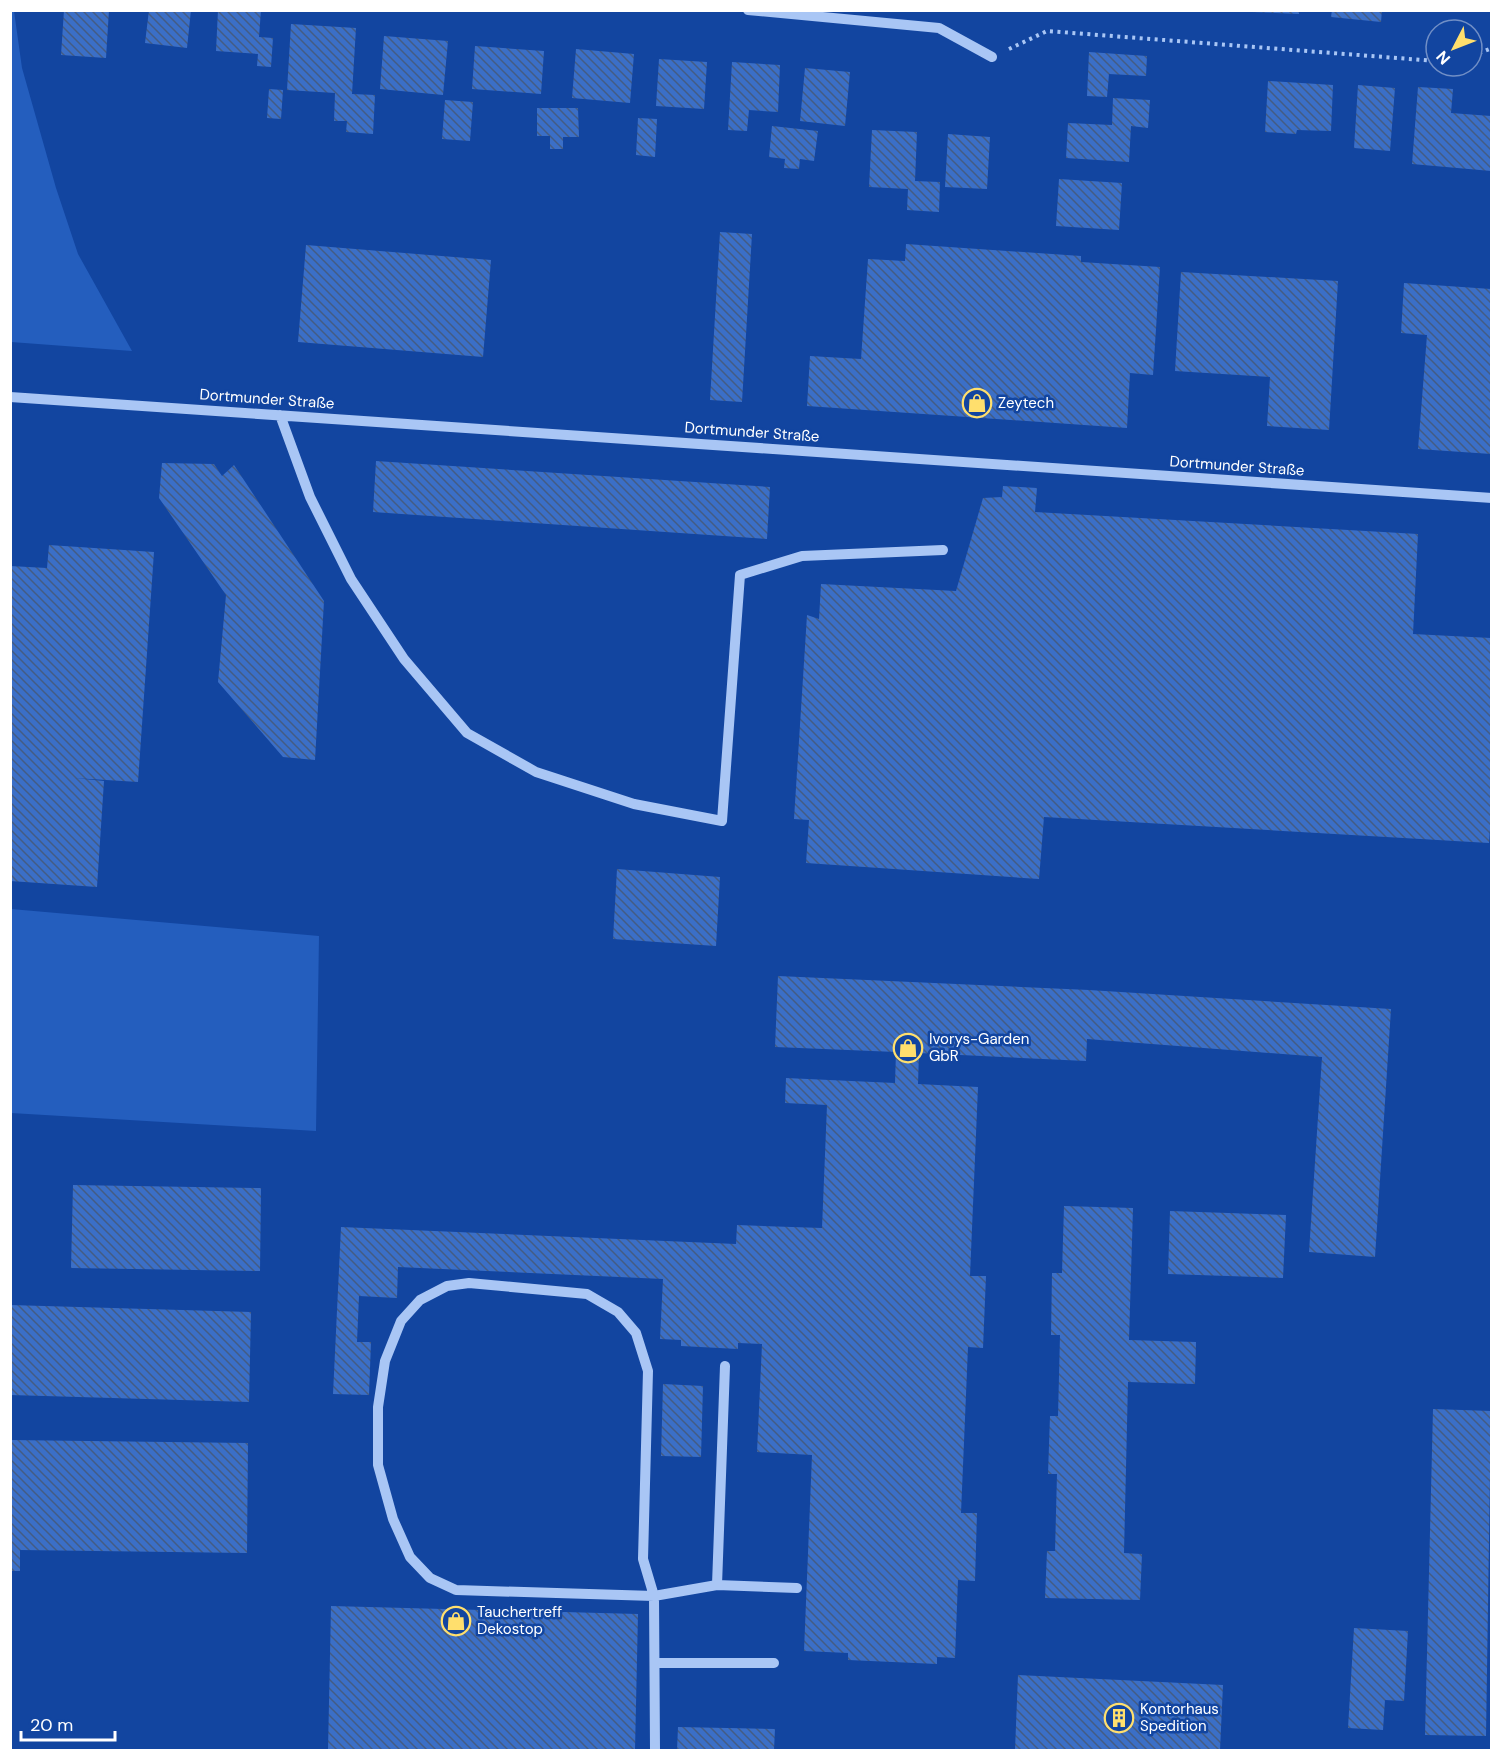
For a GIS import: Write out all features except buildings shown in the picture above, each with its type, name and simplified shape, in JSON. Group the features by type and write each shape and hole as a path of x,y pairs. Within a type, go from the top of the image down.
{"street":[{"path":"748,10 939,28 992,57"},
{"name":"Dortmunder Straße","path":"10,397 1491,498"},
{"path":"280,415 310,497 351,579 404,659 467,733 536,772 634,804 722,821 740,575 802,556 943,550"},
{"path":"655,1750 654,1596 643,1559 648,1371 636,1333 618,1312 587,1294 469,1283 447,1286 420,1300 401,1322 385,1361 378,1407 378,1465 393,1519 410,1557 430,1578 456,1590 654,1596 717,1585 797,1588"},
{"path":"717,1585 725,1366"},
{"path":"655,1664 774,1663"}],"path":[{"path":"992,57 1047,31 1424,60"}],"shaded area":[{"path":"10,11 14,11 22,68 56,188 78,254 132,351 11,342"},
{"path":"11,909 319,936 316,1131 11,1113"}],"place":[{"name":"Zeytech","path":"977,403"},
{"name":"Ivorys-Garden GbR","path":"908,1048"},
{"name":"Tauchertreff Dekostop","path":"456,1621"},
{"name":"Kontorhaus Spedition","path":"1119,1718"}]}
